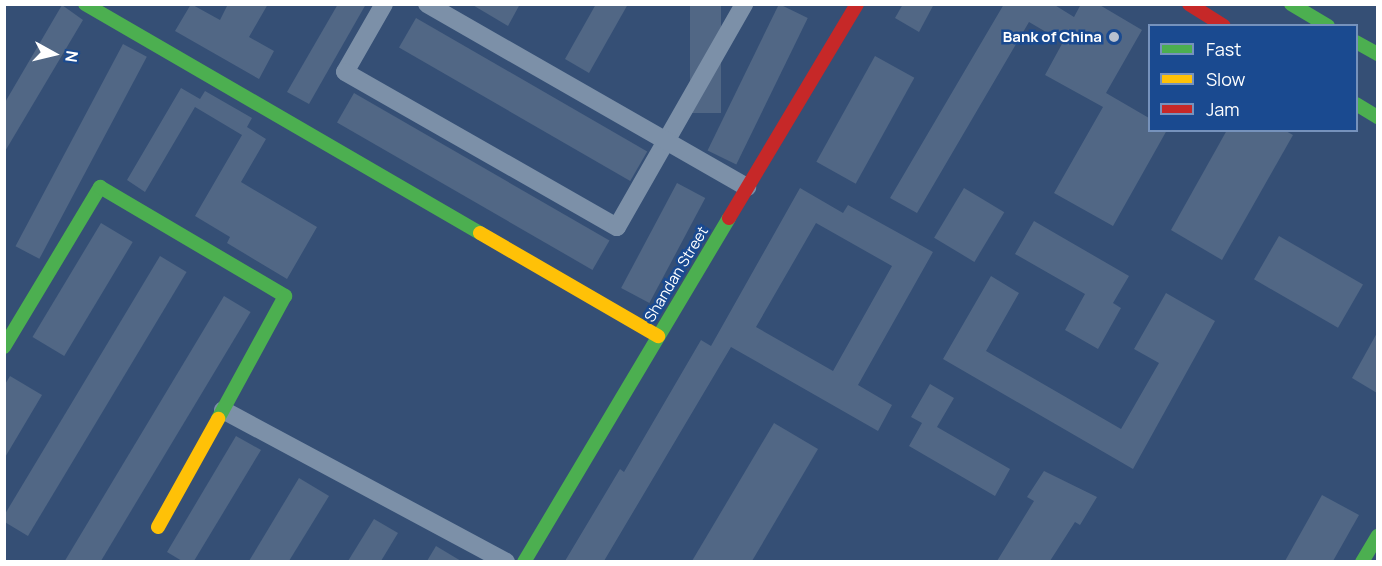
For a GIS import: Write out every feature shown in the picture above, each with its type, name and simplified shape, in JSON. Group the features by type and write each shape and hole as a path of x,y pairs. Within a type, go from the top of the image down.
{"street":[{"path":"85,4 658,336"},
{"path":"384,4 345,72 617,227 744,4"},
{"path":"427,4 747,188"},
{"name":"Shandan Street","path":"524,561 857,4"},
{"path":"1189,4 1221,24"},
{"path":"1291,4 1325,24"},
{"path":"1358,43 1377,54"},
{"path":"1358,105 1377,117"},
{"path":"4,346 100,187 285,296 158,527"},
{"path":"223,410 506,561"},
{"path":"1362,561 1377,535"}],"building":[{"path":"191,4 220,20 228,4 268,4 249,37 274,51 259,79 175,31"},
{"path":"338,4 366,4 309,104 287,92"},
{"path":"471,4 520,4 508,26"},
{"path":"596,4 628,4 589,73 565,59"},
{"path":"690,4 721,4 721,113 690,113"},
{"path":"779,4 808,18 736,165 708,151"},
{"path":"903,4 934,4 919,32 895,18"},
{"path":"1004,4 1053,4 1074,17 1081,4 1098,4 1142,30 1106,93 1148,117 1148,132 1166,132 1113,226 1054,193 1103,107 1045,75 1063,42 1029,22 917,213 890,198"},
{"path":"62,5 83,20 4,153 4,104"},
{"path":"416,18 647,151 630,181 399,47"},
{"path":"123,44 147,57 39,259 15,246"},
{"path":"875,56 914,78 856,184 816,162"},
{"path":"181,88 200,99 205,91 252,118 247,127 266,139 241,182 317,227 287,279 227,243 230,237 195,216 242,135 195,107 145,192 127,180"},
{"path":"354,93 609,240 592,270 337,122"},
{"path":"1226,132 1288,132 1293,135 1222,260 1171,230"},
{"path":"677,183 705,198 649,303 621,288"},
{"path":"800,188 843,213 848,205 933,252 858,385 892,405 878,431 731,347 604,561 565,561 620,469 624,472 701,340 711,346","holes":["816,223 892,266 833,371 756,327"]},
{"path":"964,188 1004,212 974,262 934,238"},
{"path":"1034,221 1129,276 1113,303 1121,308 1098,349 1065,330 1085,294 1015,254"},
{"path":"101,223 133,242 64,356 32,337"},
{"path":"1279,236 1363,284 1338,328 1254,279"},
{"path":"160,256 187,272 28,536 4,522 4,516"},
{"path":"991,276 1019,293 986,351 1121,429 1159,363 1134,349 1166,293 1215,321 1133,469 943,359"},
{"path":"224,296 251,312 100,562 69,562 65,560"},
{"path":"1377,333 1377,393 1352,378"},
{"path":"10,376 42,395 4,459 4,386"},
{"path":"930,384 954,398 937,427 1010,469 995,496 909,446 922,423 911,417"},
{"path":"774,423 818,449 752,561 692,561"},
{"path":"236,436 261,450 194,561 182,561 167,552"},
{"path":"1044,471 1097,497 1080,525 1075,522 1050,561 997,561 1034,501 1027,497"},
{"path":"299,478 329,496 289,561 249,561"},
{"path":"1322,495 1359,515 1333,561 1285,561"},
{"path":"374,519 398,533 381,561 348,561"},
{"path":"436,546 461,561 427,561"}],"traffic: fast":[{"path":"85,4 480,233"},
{"path":"1291,4 1325,24"},
{"path":"1358,43 1378,54"},
{"path":"1358,105 1378,117"},
{"path":"4,347 100,187 285,296 218,419"},
{"path":"524,562 729,218"},
{"path":"1362,562 1378,535"}],"traffic: slow":[{"path":"480,233 658,336"},
{"path":"158,527 218,419"}],"traffic: jam":[{"path":"729,218 857,4"},
{"path":"1189,4 1221,24"}],"place":[{"name":"Bank of China","path":"1114,37"}]}
